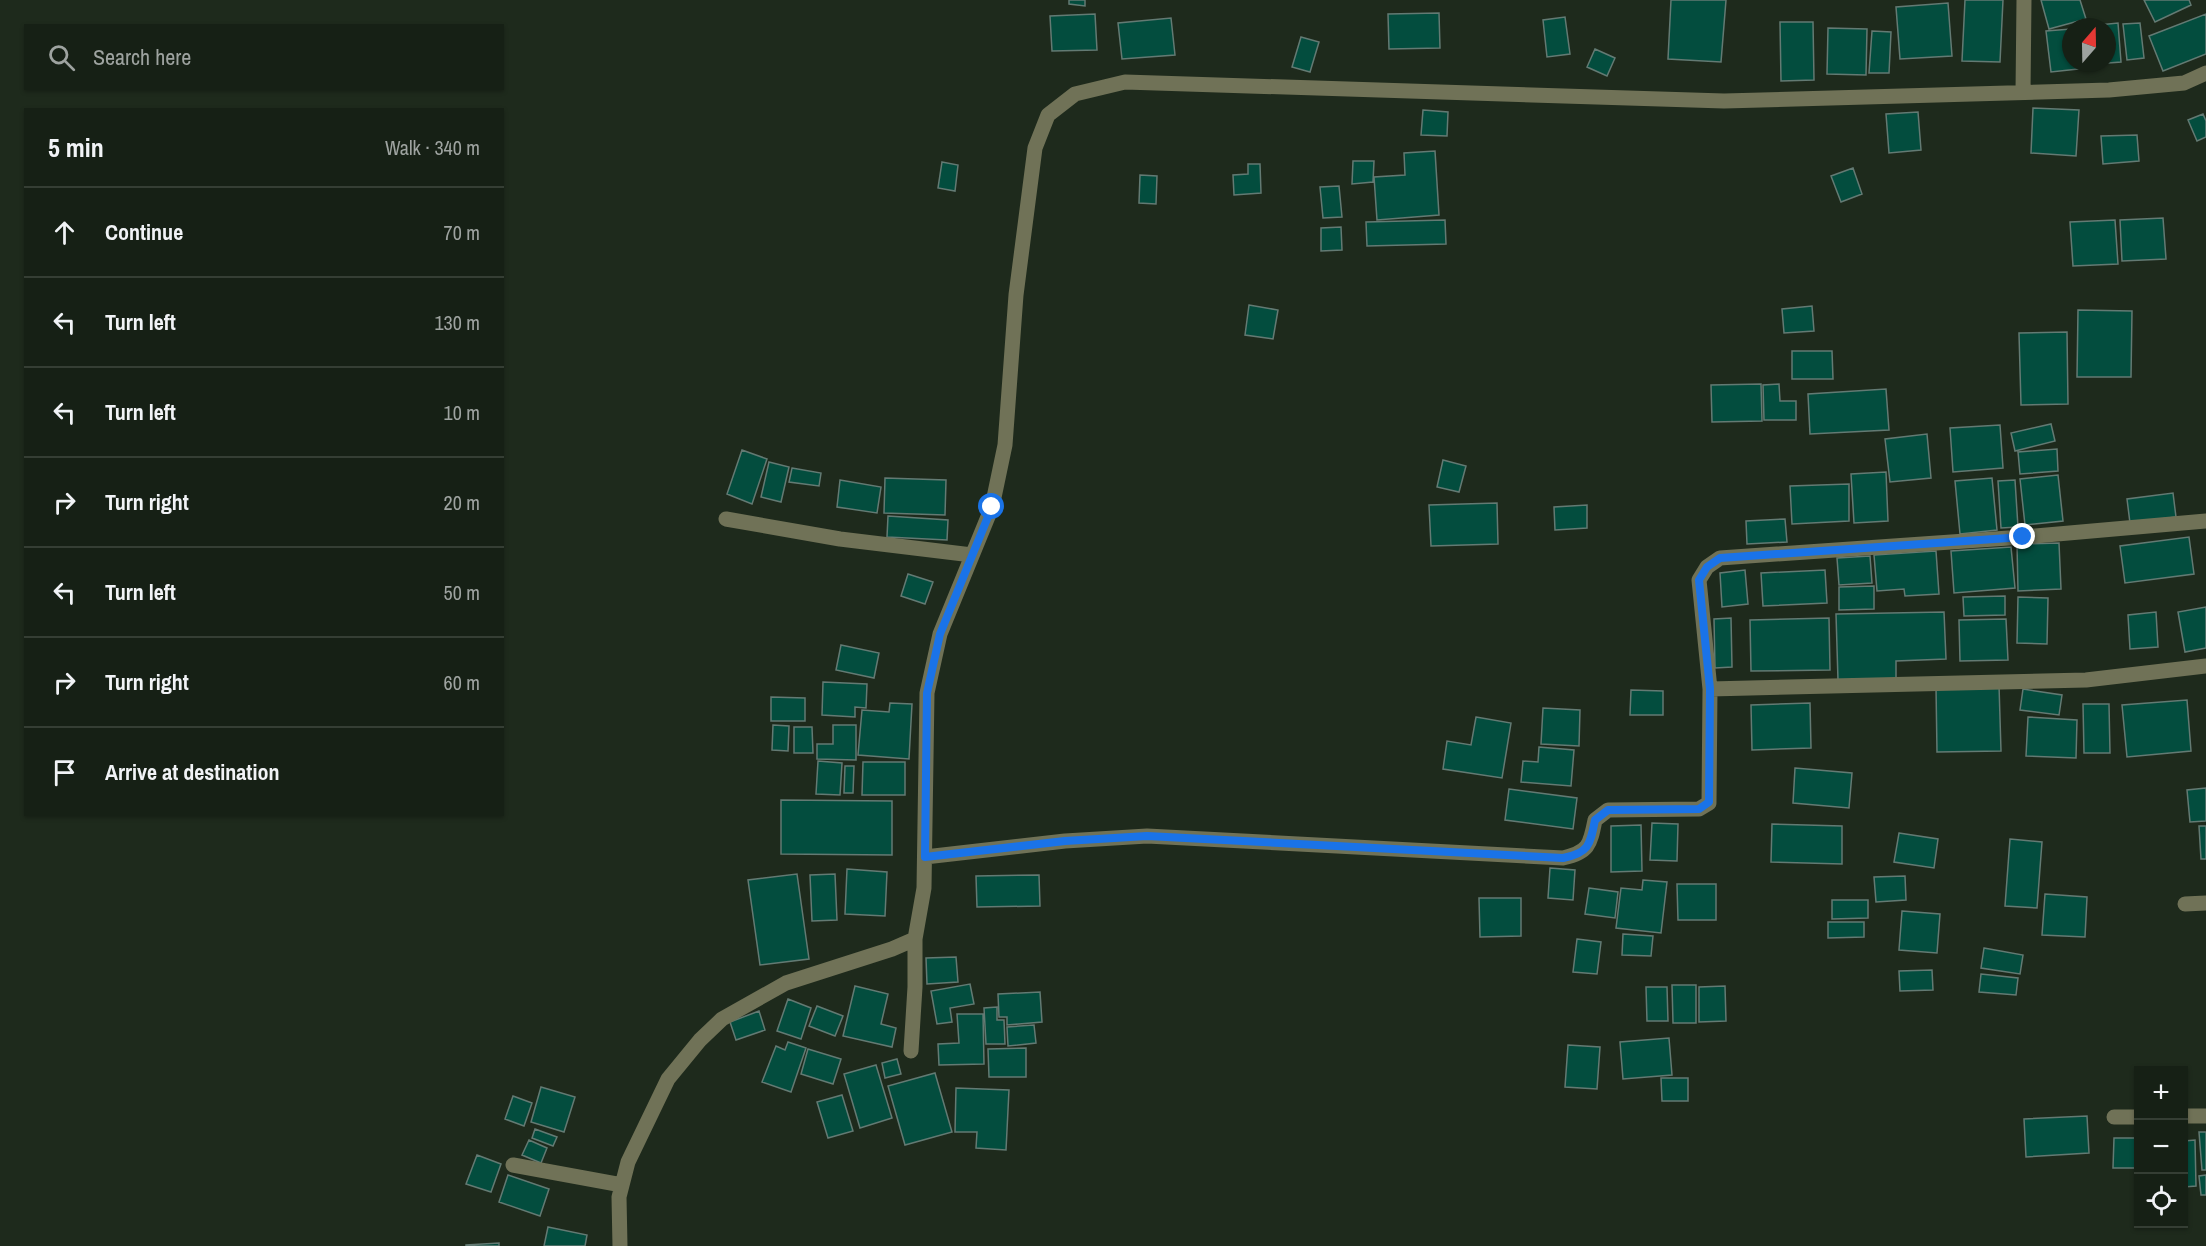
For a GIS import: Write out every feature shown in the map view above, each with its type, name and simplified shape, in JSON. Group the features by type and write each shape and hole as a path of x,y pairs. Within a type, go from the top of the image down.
{"street":[{"path":"2023,92 2024,0"},
{"path":"911,1051 915,939 924,888 927,693 940,634 992,507 1005,445 1016,294 1035,148 1048,115 1076,94 1125,82 1724,101 2109,90 2184,83 2206,73"},
{"path":"726,519 840,539 972,555"},
{"path":"925,857 1065,841 1147,836 1563,858 1580,854 1590,844 1595,820 1608,810 1699,809 1709,802 1710,689 1699,580 1707,567 1720,558 2023,537 2206,521"},
{"path":"1710,689 2086,680 2206,666"},
{"path":"2185,904 2206,903"},
{"path":"620,1246 619,1197 628,1162 668,1079 700,1040 722,1019 786,983 892,949 915,939"},
{"path":"2188,1116 2206,1116"},
{"path":"2114,1117 2134,1117"},
{"path":"513,1165 622,1185"}],"building":[{"path":"1069,0 1085,0 1085,6 1069,4"},
{"path":"1671,0 1726,0 1721,62 1668,59"},
{"path":"1965,0 2003,0 2000,62 1962,61"},
{"path":"2041,0 2080,0 2086,18 2062,18 2062,25 2049,29"},
{"path":"2144,0 2189,0 2191,5 2155,22"},
{"path":"1948,3 1952,56 1900,59 1896,7"},
{"path":"1439,13 1440,48 1389,49 1388,14"},
{"path":"1095,14 1097,50 1052,51 1050,16"},
{"path":"2206,14 2206,54 2163,71 2149,36"},
{"path":"1565,17 1570,54 1547,57 1543,20"},
{"path":"1171,18 1175,55 1122,59 1118,23"},
{"path":"1780,22 1813,22 1814,80 1781,81"},
{"path":"2116,23 2118,23 2121,62 2116,62"},
{"path":"2140,23 2144,58 2127,60 2123,24"},
{"path":"1828,28 1867,29 1866,75 1827,74"},
{"path":"2062,30 2062,71 2051,72 2046,31"},
{"path":"1872,31 1891,32 1889,73 1869,73"},
{"path":"1301,37 1319,42 1310,72 1292,67"},
{"path":"1595,49 1615,58 1607,76 1587,67"},
{"path":"2033,108 2079,110 2076,156 2031,153"},
{"path":"1423,110 1448,112 1447,136 1421,135"},
{"path":"1918,112 1921,150 1889,153 1886,114"},
{"path":"2203,114 2206,121 2206,137 2197,141 2188,120"},
{"path":"2137,135 2139,161 2103,164 2101,136"},
{"path":"1435,151 1439,215 1377,220 1374,177 1405,175 1404,153"},
{"path":"1353,161 1374,161 1373,182 1352,184"},
{"path":"942,162 958,165 955,191 938,188"},
{"path":"1248,164 1260,164 1261,193 1234,195 1233,175 1248,174"},
{"path":"1853,168 1862,194 1841,202 1831,176"},
{"path":"1140,175 1157,176 1156,204 1139,203"},
{"path":"1339,186 1342,217 1323,218 1320,187"},
{"path":"2163,218 2166,259 2122,261 2120,220"},
{"path":"1445,220 1446,244 1367,246 1366,222"},
{"path":"2115,220 2118,264 2073,266 2070,222"},
{"path":"1341,227 1342,250 1321,251 1321,228"},
{"path":"1249,305 1278,310 1273,339 1245,335"},
{"path":"1812,306 1814,331 1784,333 1782,309"},
{"path":"2078,310 2132,311 2131,377 2077,377"},
{"path":"2067,332 2068,404 2021,405 2019,333"},
{"path":"1792,351 1832,351 1833,379 1792,379"},
{"path":"1761,384 1762,421 1712,422 1711,385"},
{"path":"1779,384 1780,401 1796,401 1796,420 1764,420 1763,385"},
{"path":"1886,389 1889,430 1810,434 1808,394"},
{"path":"2051,424 2055,441 2015,451 2011,433"},
{"path":"2000,425 2003,468 1953,472 1950,428"},
{"path":"1927,434 1931,478 1890,482 1885,439"},
{"path":"2057,449 2058,471 2020,474 2018,452"},
{"path":"742,450 767,459 752,504 727,494"},
{"path":"1443,460 1466,466 1459,492 1437,487"},
{"path":"769,462 789,467 781,502 761,497"},
{"path":"792,468 821,473 819,486 789,482"},
{"path":"1886,472 1888,521 1854,523 1851,474"},
{"path":"2058,475 2063,521 2025,525 2020,479"},
{"path":"885,478 946,480 945,515 884,513"},
{"path":"1992,478 1997,530 1960,534 1955,481"},
{"path":"840,480 881,487 877,513 837,507"},
{"path":"2015,480 2018,527 2001,528 1998,481"},
{"path":"1849,484 1849,521 1792,524 1790,486"},
{"path":"2173,493 2176,517 2130,523 2127,499"},
{"path":"1497,503 1498,544 1431,546 1429,505"},
{"path":"1587,505 1587,528 1555,530 1554,507"},
{"path":"888,516 948,520 947,540 887,537"},
{"path":"1785,519 1787,542 1747,544 1746,521"},
{"path":"2189,537 2194,574 2125,583 2120,546"},
{"path":"2059,543 2061,589 2018,591 2017,544"},
{"path":"2011,547 2015,588 1954,593 1951,551"},
{"path":"1936,551 1939,594 1905,596 1904,589 1877,591 1874,555"},
{"path":"1870,556 1872,583 1839,585 1837,558"},
{"path":"1745,570 1748,604 1722,607 1720,573"},
{"path":"1825,570 1827,603 1763,606 1761,573"},
{"path":"908,574 933,582 925,604 901,596"},
{"path":"1874,586 1874,609 1839,610 1839,587"},
{"path":"2005,596 2005,615 1964,616 1963,597"},
{"path":"2018,597 2048,598 2047,644 2017,643"},
{"path":"2206,607 2206,648 2185,652 2178,612"},
{"path":"1944,612 1946,659 1896,661 1896,679 1838,680 1836,614"},
{"path":"2156,612 2158,647 2130,649 2128,615"},
{"path":"1731,618 1732,667 1715,668 1714,619"},
{"path":"1829,618 1830,670 1751,671 1750,620"},
{"path":"2006,619 2008,660 1960,661 1959,620"},
{"path":"841,645 879,653 874,678 836,670"},
{"path":"823,682 867,684 866,708 855,707 855,717 822,715"},
{"path":"1999,685 2001,751 1937,752 1936,687"},
{"path":"2023,689 2062,695 2059,715 2020,710"},
{"path":"1631,690 1663,691 1663,715 1630,715"},
{"path":"771,697 805,698 805,721 771,721"},
{"path":"2187,700 2191,751 2127,757 2122,705"},
{"path":"890,703 912,704 909,759 858,755 862,710 889,712"},
{"path":"1810,703 1811,748 1752,750 1751,705"},
{"path":"2083,704 2109,704 2110,753 2084,753"},
{"path":"1543,708 1580,710 1579,746 1541,744"},
{"path":"1476,717 1511,723 1502,778 1443,769 1447,741 1471,745"},
{"path":"2028,717 2077,720 2076,758 2026,756"},
{"path":"773,725 789,726 788,751 772,750"},
{"path":"833,725 856,725 856,760 817,759 817,744 833,744"},
{"path":"794,727 812,727 813,753 794,753"},
{"path":"1539,747 1574,750 1571,786 1521,782 1523,761 1538,762"},
{"path":"818,761 842,763 840,795 816,794"},
{"path":"863,762 905,762 905,795 862,795"},
{"path":"845,766 854,766 853,793 844,793"},
{"path":"1795,768 1852,773 1849,808 1793,803"},
{"path":"2206,788 2206,821 2190,822 2187,790"},
{"path":"1509,789 1577,798 1573,829 1505,820"},
{"path":"781,800 892,801 892,855 781,854"},
{"path":"1652,823 1678,824 1677,861 1650,860"},
{"path":"1772,824 1842,826 1842,864 1771,862"},
{"path":"1641,825 1642,871 1611,872 1611,826"},
{"path":"2199,826 2206,826 2206,859 2201,859"},
{"path":"1899,833 1938,839 1934,868 1894,862"},
{"path":"2010,839 2042,842 2037,908 2005,906"},
{"path":"1550,868 1575,870 1573,900 1548,898"},
{"path":"847,869 887,872 885,916 845,914"},
{"path":"797,874 809,959 760,965 748,880"},
{"path":"835,874 837,920 812,921 810,875"},
{"path":"1039,875 1040,906 977,907 976,876"},
{"path":"1905,876 1906,900 1876,902 1874,877"},
{"path":"1643,880 1667,882 1661,933 1616,928 1621,888 1642,890"},
{"path":"1677,884 1716,884 1716,920 1678,920"},
{"path":"1589,888 1618,892 1615,918 1585,914"},
{"path":"2045,894 2087,897 2085,937 2042,935"},
{"path":"1479,898 1521,898 1521,936 1480,937"},
{"path":"1832,900 1868,900 1868,918 1832,919"},
{"path":"1902,911 1940,914 1937,953 1899,950"},
{"path":"1828,922 1864,922 1864,937 1828,938"},
{"path":"1623,934 1653,936 1651,956 1622,955"},
{"path":"1577,939 1601,942 1597,974 1573,972"},
{"path":"1984,948 2023,955 2020,974 1981,968"},
{"path":"956,957 958,982 927,984 926,958"},
{"path":"1932,970 1933,990 1900,991 1899,971"},
{"path":"1981,974 2018,978 2016,995 1979,992"},
{"path":"970,984 974,1004 950,1008 952,1022 937,1024 931,991"},
{"path":"1672,985 1696,985 1696,1023 1673,1023"},
{"path":"855,986 888,994 881,1024 896,1028 892,1047 843,1036"},
{"path":"1725,986 1726,1021 1699,1022 1699,987"},
{"path":"1646,987 1667,987 1668,1021 1647,1021"},
{"path":"1040,992 1042,1022 1007,1025 1007,1017 999,1017 998,994"},
{"path":"788,999 811,1008 801,1039 777,1031"},
{"path":"817,1006 843,1016 835,1036 809,1026"},
{"path":"997,1007 997,1020 1004,1020 1005,1044 986,1044 984,1008"},
{"path":"759,1011 765,1030 736,1040 730,1022"},
{"path":"957,1014 983,1014 984,1064 939,1065 938,1044 959,1043"},
{"path":"1034,1025 1036,1043 1008,1046 1007,1027"},
{"path":"1669,1038 1672,1075 1623,1079 1620,1042"},
{"path":"788,1042 806,1048 791,1092 762,1082 776,1046 785,1050"},
{"path":"1568,1045 1600,1047 1597,1089 1565,1087"},
{"path":"1026,1048 1026,1077 989,1077 988,1049"},
{"path":"808,1049 841,1059 833,1084 801,1074"},
{"path":"897,1059 901,1074 885,1078 882,1063"},
{"path":"876,1065 892,1118 860,1128 844,1074"},
{"path":"935,1073 952,1132 905,1145 888,1086"},
{"path":"1661,1078 1688,1078 1688,1101 1662,1101"},
{"path":"541,1087 575,1097 564,1132 531,1122"},
{"path":"956,1088 1009,1090 1006,1150 976,1148 977,1132 955,1132"},
{"path":"842,1095 853,1131 828,1138 817,1102"},
{"path":"513,1096 532,1103 524,1126 505,1119"},
{"path":"2087,1116 2089,1153 2026,1157 2024,1119"},
{"path":"535,1129 557,1137 553,1146 532,1138"},
{"path":"2199,1132 2206,1132 2206,1170 2202,1170"},
{"path":"2114,1138 2134,1138 2134,1168 2113,1168"},
{"path":"529,1140 547,1148 541,1163 522,1155"},
{"path":"2195,1140 2196,1186 2188,1187 2188,1141"},
{"path":"477,1155 501,1164 491,1192 466,1184"},
{"path":"508,1175 549,1189 540,1216 499,1202"},
{"path":"2206,1175 2206,1195 2201,1195 2199,1176"},
{"path":"548,1227 587,1235 585,1246 544,1246"},
{"path":"499,1243 499,1246 466,1246 466,1245"}],"route":[{"path":"992,507 940,634 927,693 925,857 1065,841 1147,836 1563,858 1580,854 1590,844 1595,820 1608,810 1699,809 1705,807 1709,802 1710,689 1699,580 1707,567 1720,558 2023,537"}]}
